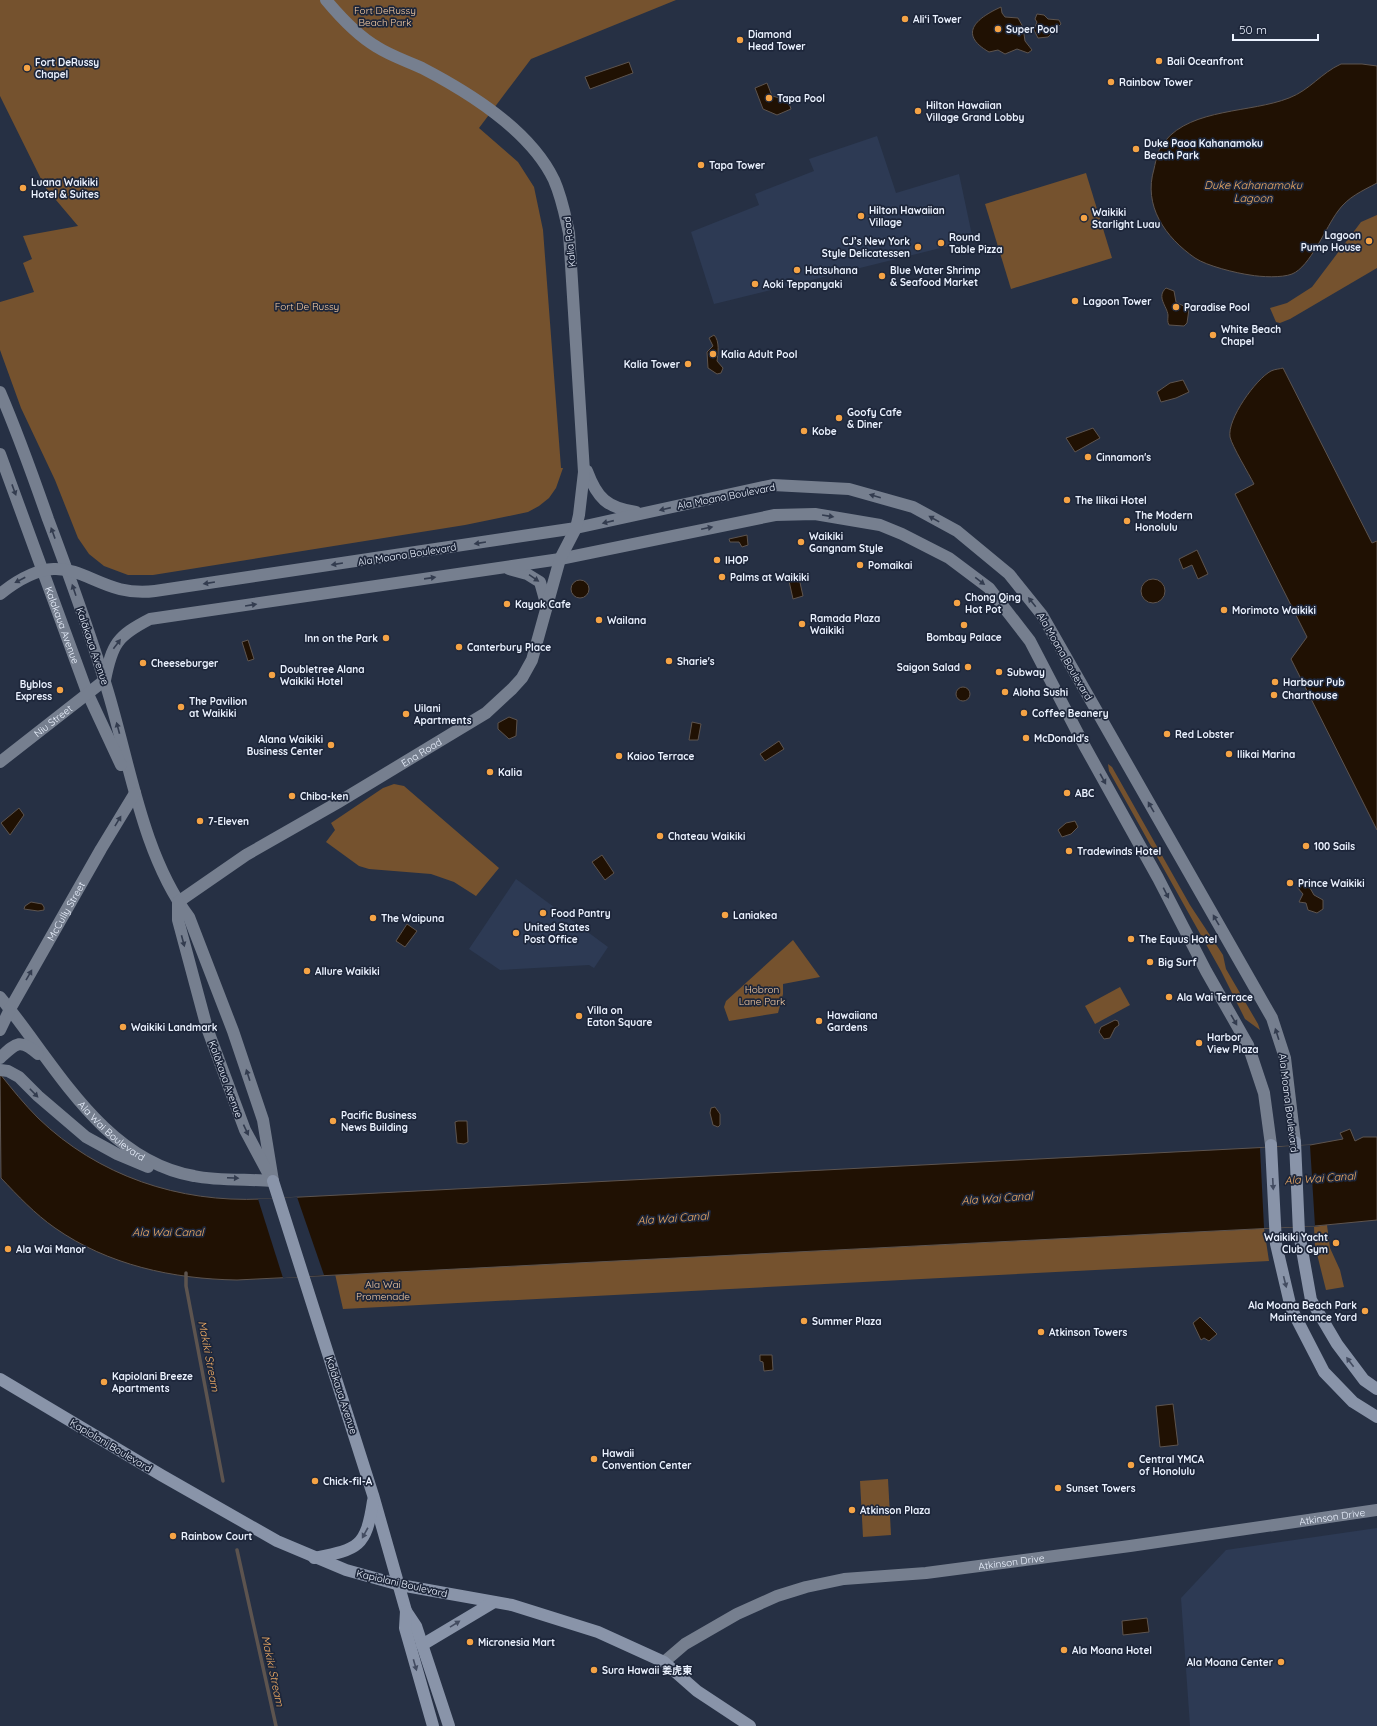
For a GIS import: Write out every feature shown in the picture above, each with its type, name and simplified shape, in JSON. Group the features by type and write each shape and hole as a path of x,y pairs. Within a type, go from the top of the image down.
{"main road":[{"name":"Kalia Road","path":"326,0 355,31 377,47 441,79 506,121 532,147 547,168 560,196 570,233 584,483 576,528"},
{"name":"Kalākaua Avenue","path":"0,392 14,424 105,680 135,793 154,849 178,902 188,917 233,1031 263,1120 273,1181 312,1299 400,1584 406,1611 404,1628 433,1726"},
{"name":"Kalakaua Avenue","path":"0,454 87,692 135,793"},
{"path":"583,462 592,485 606,503 619,510 646,513"},
{"name":"Ala Moana Boulevard","path":"43,570 67,570 125,590 148,592 576,528 773,485 849,489 912,507 958,532 1009,574 1042,615 1272,1018 1285,1058 1295,1142 1299,1233 1311,1300 1337,1344 1364,1380 1377,1389"},
{"path":"105,680 109,657 117,643 128,631 150,620 560,559 774,515 815,514 880,525 902,534 949,558 989,588 1030,641 1084,745 1158,878 1206,971 1248,1045 1264,1093 1270,1145 1276,1244 1291,1308 1324,1372 1353,1402 1377,1417"},
{"name":"Ena Road","path":"178,902 246,855 337,803 486,713 499,703 522,678 532,660 560,559 576,528"},
{"path":"502,568 527,574 540,582 547,608"},
{"path":"0,594 12,584 43,570"},
{"name":"Niu Street","path":"0,762 87,692 105,680"},
{"name":"McCully Street","path":"0,1030 10,1009 101,849 135,793"},
{"name":"Kalākaua Avenue","path":"178,902 178,920 207,1028 245,1130 273,1181"},
{"name":"Ala Wai Boulevard","path":"0,996 52,1067 99,1123 120,1142 155,1163 194,1177 273,1181"},
{"path":"0,1058 13,1046 24,1044 52,1067"},
{"path":"2,1070 19,1077 58,1114 86,1137 102,1146 155,1170 168,1174 194,1177"},
{"name":"Kapiolani Boulevard","path":"0,1379 161,1475 271,1538 314,1558 346,1570 400,1584 512,1605 598,1632 664,1662 697,1691 750,1726"},
{"path":"314,1558 345,1552 360,1542 368,1527 373,1496"},
{"name":"Atkinson Drive","path":"664,1662 685,1644 736,1614 777,1596 806,1587 844,1579 926,1573 1130,1546 1377,1510"},
{"path":"422,1645 494,1602"},
{"name":"Kalākaua Avenue","path":"406,1611 416,1626 449,1726"}],"shaded area":[{"path":"877,136 896,193 959,174 973,240 714,304 691,232 759,205 755,194 814,171 809,159"},
{"path":"516,879 608,947 594,968 589,965 500,970 469,949"},
{"name":"Ala Moana Center","path":"1377,1528 1377,1726 1190,1726 1181,1598 1226,1550"}],"green space":[{"name":"Fort De Russy","path":"0,0 676,0 531,59 479,128 518,162 534,187 543,230 561,468 563,468 556,488 549,498 528,512 465,525 153,575 128,575 104,566 89,554 78,538 55,480 21,408 0,350 0,302 34,292 23,263 32,259 23,236 78,226 45,187 0,96"},
{"path":"1086,173 1112,258 1011,289 985,204"},
{"path":"1377,215 1377,268 1290,319 1280,323 1276,322 1270,308 1287,303 1312,287 1361,222"},
{"path":"1108,764 1112,767 1190,905 1223,955 1226,969 1260,1030 1245,1019 1221,971 1109,771"},
{"path":"394,784 404,786 499,868 476,896 454,882 431,874 369,869 359,866 326,842 335,830 331,823 383,788"},
{"name":"Hobron Lane Park","path":"793,940 820,977 783,984 783,994 778,1013 729,1021 724,1007 726,1001"},
{"path":"1120,987 1130,1005 1095,1024 1085,1006"},
{"path":"1327,1225 1330,1248 1340,1270 1344,1287 1326,1290 1315,1246 1314,1227"},
{"name":"Ala Wai Promenade","path":"1264,1228 1269,1261 343,1309 335,1274"},
{"path":"888,1479 891,1535 863,1537 860,1481"}],"water":[{"name":"Super Pool","path":"1001,7 1002,13 1005,17 1018,18 1023,27 1025,41 1032,50 1028,53 1017,49 1005,54 998,50 989,52 979,45 974,38 972,32 974,26 985,16"},
{"path":"1037,14 1044,15 1048,19 1059,20 1061,24 1048,37 1038,38 1034,30 1037,22 1035,19"},
{"path":"629,62 633,73 590,89 585,77"},
{"name":"Duke Kahanamoku Lagoon","path":"1341,64 1377,66 1377,183 1356,195 1342,206 1311,255 1299,270 1292,274 1277,277 1265,277 1237,273 1200,261 1184,250 1166,230 1159,220 1154,208 1151,183 1159,151 1165,141 1177,130 1190,122 1223,113 1274,103 1296,95 1327,72"},
{"name":"Tapa Pool","path":"767,83 772,96 788,100 791,109 777,115 763,109 755,88"},
{"name":"Paradise Pool","path":"1166,288 1174,291 1176,302 1189,309 1187,323 1184,326 1169,325 1168,315 1162,298 1163,291"},
{"name":"Kalia Adult Pool","path":"714,335 718,344 717,361 723,368 721,373 717,374 708,368 707,352 713,346 709,338"},
{"path":"1283,368 1372,543 1377,541 1377,830 1291,659 1307,637 1235,494 1254,484 1231,441 1230,429 1233,420 1244,400 1258,382 1271,371"},
{"path":"1183,380 1189,392 1176,398 1161,402 1157,392 1170,383"},
{"path":"1093,428 1100,438 1075,452 1066,438"},
{"path":"747,535 748,545 742,547 739,542 730,542 729,539"},
{"path":"1197,550 1208,574 1198,579 1192,565 1183,569 1179,559"},
{"path":"799,578 803,596 793,599 789,581"},
{"path":"1153,579 1162,582 1165,591 1162,600 1153,603 1144,600 1141,591 1144,582"},
{"path":"580,580 586,583 589,589 586,595 580,598 574,595 571,589 574,583"},
{"path":"248,640 254,659 248,661 242,642"},
{"path":"960,687 966,687 970,691 970,697 966,701 960,701 956,697 956,691"},
{"path":"509,717 517,720 516,736 509,739 498,729 498,723"},
{"path":"692,722 701,724 698,740 689,740"},
{"path":"779,741 784,749 765,761 760,754"},
{"path":"19,808 24,815 10,835 1,823"},
{"path":"1075,821 1078,827 1071,834 1062,837 1058,830 1066,823"},
{"path":"602,855 614,873 605,880 592,862"},
{"path":"1306,881 1314,895 1323,900 1323,909 1317,913 1308,910 1306,903 1299,902 1303,894 1297,887"},
{"path":"31,902 42,904 44,910 38,911 24,909 25,906"},
{"path":"407,924 417,931 405,947 396,941"},
{"path":"1115,1020 1118,1021 1119,1025 1115,1028 1110,1038 1104,1039 1099,1032 1101,1027"},
{"name":"Ala Wai Canal","path":"0,1074 38,1118 61,1138 87,1156 113,1170 141,1182 200,1196 231,1199 262,1199 1310,1145 1343,1139 1340,1133 1350,1129 1355,1141 1363,1137 1377,1137 1377,1220 1315,1226 237,1280 189,1277 142,1268 97,1252 75,1241 41,1217 1,1178"},
{"path":"715,1107 720,1114 720,1125 718,1127 713,1125 710,1113 711,1108"},
{"path":"467,1121 468,1142 464,1144 457,1143 455,1122"},
{"path":"1200,1317 1217,1334 1209,1341 1204,1338 1201,1340 1193,1323"},
{"path":"760,1355 772,1355 773,1370 764,1371 763,1362 760,1361"},
{"path":"1173,1404 1178,1445 1160,1447 1156,1406"},
{"path":"1147,1618 1149,1632 1123,1635 1122,1621"}],"pier":[{"path":"1310,1145 1315,1226 1264,1228 1260,1148"},
{"path":"297,1197 324,1275 283,1278 258,1199"}],"waterway":[{"name":"Makiki Stream","path":"186,1273 186,1286 223,1481"},
{"name":"Makiki Stream","path":"237,1550 276,1726"}],"place":[{"name":"Aliʻi Tower","path":"905,19"},
{"name":"Super Pool","path":"998,29"},
{"name":"Diamond Head Tower","path":"740,40"},
{"name":"Bali Oceanfront","path":"1159,61"},
{"name":"Fort DeRussy Chapel","path":"27,68"},
{"name":"Rainbow Tower","path":"1111,82"},
{"name":"Tapa Pool","path":"769,98"},
{"name":"Hilton Hawaiian Village Grand Lobby","path":"918,111"},
{"name":"Duke Paoa Kahanamoku Beach Park","path":"1136,149"},
{"name":"Tapa Tower","path":"701,165"},
{"name":"Luana Waikiki Hotel & Suites","path":"23,188"},
{"name":"Hilton Hawaiian Village","path":"861,216"},
{"name":"Waikiki Starlight Luau","path":"1084,218"},
{"name":"Lagoon Pump House","path":"1369,241"},
{"name":"Round Table Pizza","path":"941,243"},
{"name":"CJ’s New York Style Delicatessen","path":"918,247"},
{"name":"Hatsuhana","path":"797,270"},
{"name":"Blue Water Shrimp & Seafood Market","path":"882,276"},
{"name":"Aoki Teppanyaki","path":"755,284"},
{"name":"Lagoon Tower","path":"1075,301"},
{"name":"Paradise Pool","path":"1176,307"},
{"name":"White Beach Chapel","path":"1213,335"},
{"name":"Kalia Adult Pool","path":"713,354"},
{"name":"Kalia Tower","path":"688,364"},
{"name":"Goofy Cafe & Diner","path":"839,418"},
{"name":"Kobe","path":"804,431"},
{"name":"Cinnamon's","path":"1088,457"},
{"name":"The Ilikai Hotel","path":"1067,500"},
{"name":"The Modern Honolulu","path":"1127,521"},
{"name":"Waikiki Gangnam Style","path":"801,542"},
{"name":"IHOP","path":"717,560"},
{"name":"Pomaikai","path":"860,565"},
{"name":"Palms at Waikiki","path":"722,577"},
{"name":"Chong Qing Hot Pot","path":"957,603"},
{"name":"Kayak Cafe","path":"507,604"},
{"name":"Morimoto Waikiki","path":"1224,610"},
{"name":"Wailana","path":"599,620"},
{"name":"Ramada Plaza Waikiki","path":"802,624"},
{"name":"Bombay Palace","path":"964,625"},
{"name":"Inn on the Park","path":"386,638"},
{"name":"Canterbury Place","path":"459,647"},
{"name":"Sharie's","path":"669,661"},
{"name":"Cheeseburger","path":"143,663"},
{"name":"Saigon Salad","path":"968,667"},
{"name":"Subway","path":"999,672"},
{"name":"Doubletree Alana Waikiki Hotel","path":"272,675"},
{"name":"Harbour Pub","path":"1275,682"},
{"name":"Byblos Express","path":"60,690"},
{"name":"Aloha Sushi","path":"1005,692"},
{"name":"Charthouse","path":"1274,695"},
{"name":"The Pavilion at Waikiki","path":"181,707"},
{"name":"Coffee Beanery","path":"1024,713"},
{"name":"Uilani Apartments","path":"406,714"},
{"name":"Red Lobster","path":"1167,734"},
{"name":"McDonald's","path":"1026,738"},
{"name":"Alana Waikiki Business Center","path":"331,745"},
{"name":"Ilikai Marina","path":"1229,754"},
{"name":"Kaioo Terrace","path":"619,756"},
{"name":"Kalia","path":"490,772"},
{"name":"ABC","path":"1067,793"},
{"name":"Chiba-ken","path":"292,796"},
{"name":"7-Eleven","path":"200,821"},
{"name":"Chateau Waikiki","path":"660,836"},
{"name":"100 Sails","path":"1306,846"},
{"name":"Tradewinds Hotel","path":"1069,851"},
{"name":"Prince Waikiki","path":"1290,883"},
{"name":"Food Pantry","path":"543,913"},
{"name":"Laniakea","path":"725,915"},
{"name":"The Waipuna","path":"373,918"},
{"name":"United States Post Office","path":"516,933"},
{"name":"The Equus Hotel","path":"1131,939"},
{"name":"Big Surf","path":"1150,962"},
{"name":"Allure Waikiki","path":"307,971"},
{"name":"Ala Wai Terrace","path":"1169,997"},
{"name":"Villa on Eaton Square","path":"579,1016"},
{"name":"Hawaiiana Gardens","path":"819,1021"},
{"name":"Waikiki Landmark","path":"123,1027"},
{"name":"Harbor View Plaza","path":"1199,1043"},
{"name":"Pacific Business News Building","path":"333,1121"},
{"name":"Waikiki Yacht Club Gym","path":"1336,1243"},
{"name":"Ala Wai Manor","path":"8,1249"},
{"name":"Ala Moana Beach Park Maintenance Yard","path":"1365,1311"},
{"name":"Summer Plaza","path":"804,1321"},
{"name":"Atkinson Towers","path":"1041,1332"},
{"name":"Kapiolani Breeze Apartments","path":"104,1382"},
{"name":"Hawaii Convention Center","path":"594,1459"},
{"name":"Central YMCA of Honolulu","path":"1131,1465"},
{"name":"Chick-fil-A","path":"315,1481"},
{"name":"Sunset Towers","path":"1058,1488"},
{"name":"Atkinson Plaza","path":"852,1510"},
{"name":"Rainbow Court","path":"173,1536"},
{"name":"Micronesia Mart","path":"470,1642"},
{"name":"Ala Moana Hotel","path":"1064,1650"},
{"name":"Ala Moana Center","path":"1281,1662"},
{"name":"Sura Hawaii 姜虎東","path":"594,1670"}],"park label":[{"name":"Fort DeRussy Beach Park","path":"385,16"}]}
